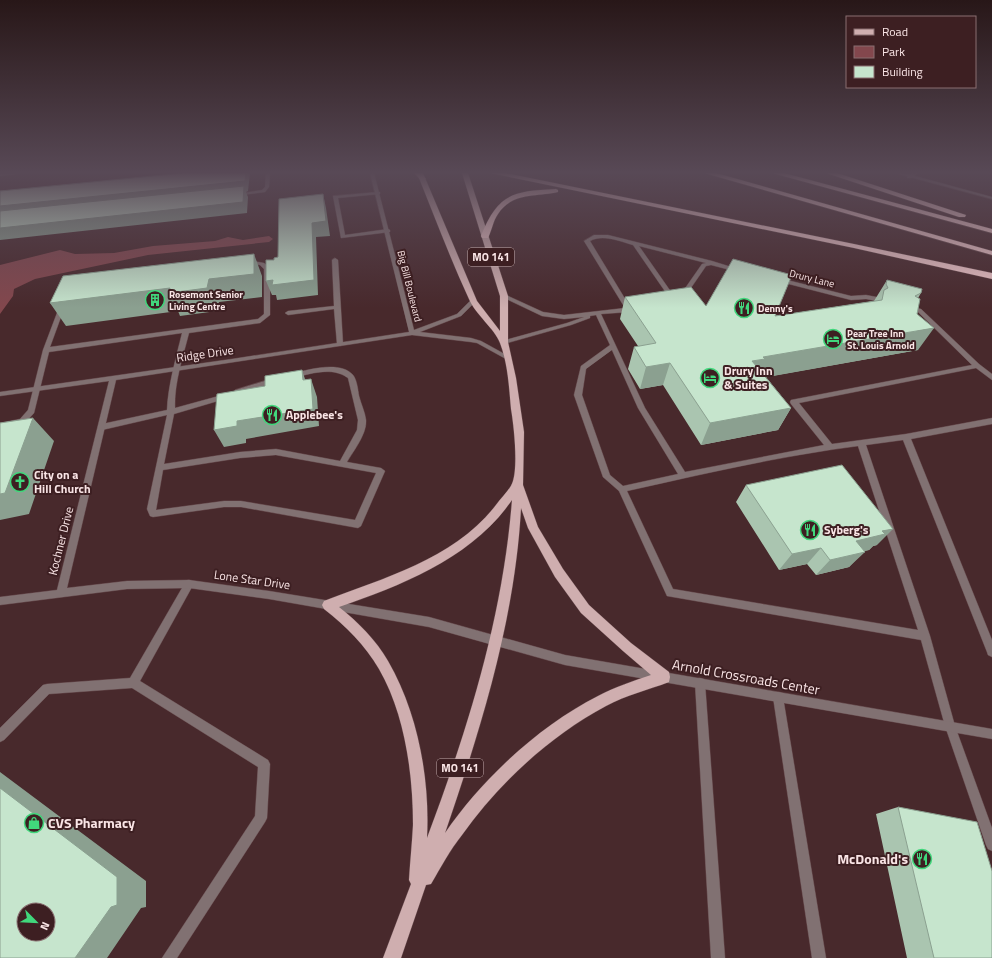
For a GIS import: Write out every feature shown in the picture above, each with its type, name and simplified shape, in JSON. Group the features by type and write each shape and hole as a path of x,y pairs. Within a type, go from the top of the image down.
{"highway":[{"path":"485,236 493,218"},
{"path":"711,218 854,246 992,276"},
{"path":"866,218 992,253"},
{"path":"942,218 992,231"},
{"path":"972,218 992,224"}],"main road":[{"name":"MO 141","path":"439,218 473,301 504,342"},
{"name":"MO 141","path":"392,958 468,743 496,641 509,576 515,527 519,432 515,397 504,342 504,296 479,218"},
{"path":"328,606 389,584 440,558 462,543 489,520 518,482"},
{"path":"518,482 533,528 559,573 586,609 627,647 664,677"},
{"path":"328,606 349,622 373,648 392,679 398,695 414,755 420,816 416,892"},
{"path":"416,892 461,822 506,771 563,726 601,701 631,688 664,677"}],"street":[{"path":"339,218 343,236 388,231"},
{"name":"Big Bill Boulevard","path":"385,218 412,333"},
{"path":"629,310 587,241 594,237 608,237 748,272"},
{"path":"635,244 671,302 682,296 704,265 711,263"},
{"path":"335,260 340,344"},
{"path":"46,350 260,321 267,315 267,268 262,264 255,262 239,263"},
{"name":"Drury Lane","path":"770,278 851,298"},
{"path":"504,296 542,314 564,317 642,308"},
{"path":"851,298 879,299 918,310 977,366 992,378"},
{"path":"851,298 864,306"},
{"path":"0,426 22,421 31,411 38,388 46,350 64,300"},
{"name":"Ridge Drive","path":"0,394 412,333 459,315 473,301"},
{"path":"288,313 337,307"},
{"path":"504,342 569,324 598,314"},
{"path":"598,314 642,408 683,476"},
{"path":"924,324 936,327"},
{"path":"159,468 240,455 276,452 381,471 358,524 241,504 224,504 165,514 153,514 150,509 171,412 171,401 186,331"},
{"name":"Ridge Drive","path":"412,333 479,342 508,358"},
{"path":"613,346 583,368 578,395 607,477 622,489 670,593 925,636"},
{"path":"830,447 794,402 977,366"},
{"path":"102,427 171,412 285,377 338,369 347,372 352,377 362,420 361,430 342,464"},
{"name":"Kochner Drive","path":"61,594 113,378"},
{"path":"622,489 830,447 906,437 992,421"},
{"path":"906,437 992,652"},
{"path":"861,443 925,636 950,726 992,845"},
{"path":"133,683 190,584"},
{"name":"Lone Star Drive","path":"0,601 128,585 190,584 269,595 430,622 496,641"},
{"name":"Arnold Crossroads Center","path":"496,641 565,660 992,734"},
{"path":"0,736 47,689 133,683 264,764 261,818 170,958"},
{"path":"700,683 718,958"},
{"path":"778,697 819,958"}],"green space":[{"path":"269,236 273,239 269,242 148,255 35,279 14,289 13,296 0,314 0,265 60,250 75,254 114,253 153,246 215,241 228,237 243,240"}],"building":[{"path":"0,218 96,218 0,228"},
{"path":"279,218 326,218 326,221 312,223 314,280 272,285 273,280 266,281 266,260 274,260 274,258 278,257"},
{"path":"254,254 254,274 209,279 207,288 169,293 170,288 50,303 63,276"},
{"path":"733,259 792,275 775,316 882,300 884,290 888,288 886,284 887,280 922,289 921,293 915,296 920,299 917,314 934,328 763,357 765,359 752,361 791,408 710,423 670,363 646,367 634,347 656,343 625,297 691,287 706,306"},
{"path":"302,370 303,380 311,379 313,409 237,421 237,426 214,430 217,394 265,386 265,376"},
{"path":"33,418 5,493 0,494 0,423"},
{"name":"Syberg's","path":"842,465 893,529 882,531 885,534 856,541 865,552 830,560 821,548 792,554 746,485"},
{"name":"CVS Pharmacy","path":"0,788 117,877 117,905 111,907 75,958 0,958"},
{"name":"McDonald's","path":"898,807 977,822 992,871 992,958 934,958"}],"place":[{"name":"Rosemont Senior Living Centre","path":"155,300"},
{"name":"Denny's","path":"744,308"},
{"name":"Pear Tree Inn St. Louis Arnold","path":"833,339"},
{"name":"Drury Inn & Suites","path":"710,378"},
{"name":"Applebee's","path":"272,415"},
{"name":"City on a Hill Church","path":"20,482"},
{"name":"Syberg's","path":"810,530"},
{"name":"CVS Pharmacy","path":"34,823"},
{"name":"McDonald's","path":"922,859"}]}
